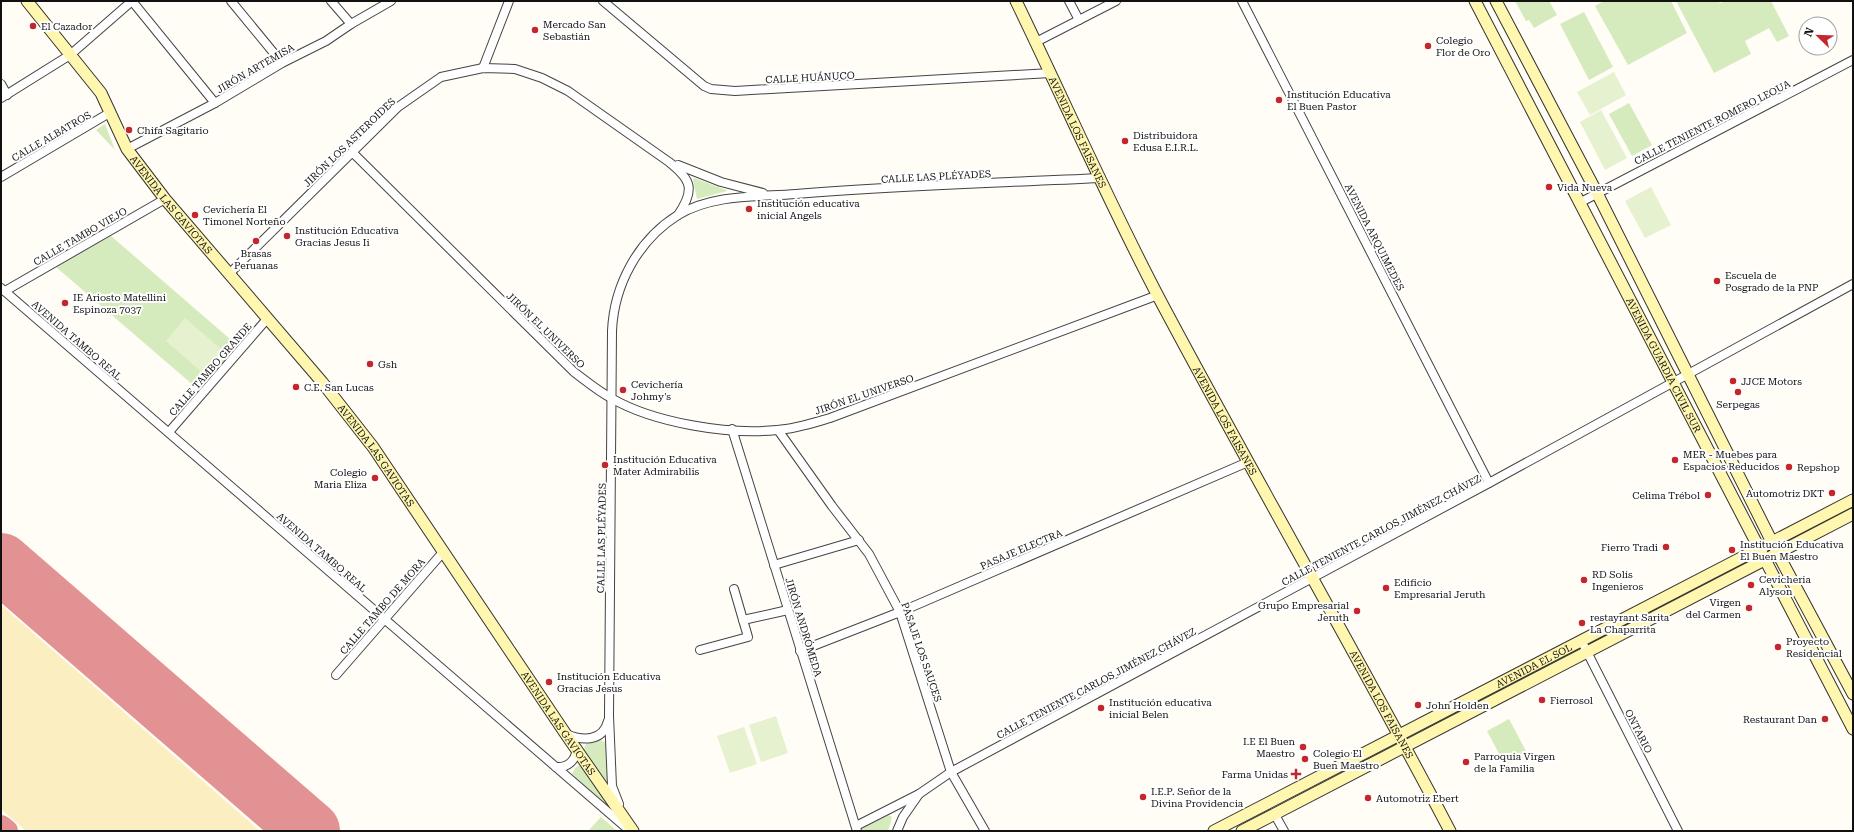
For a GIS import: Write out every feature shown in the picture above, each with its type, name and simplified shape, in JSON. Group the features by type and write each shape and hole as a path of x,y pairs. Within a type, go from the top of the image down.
{"main road":[{"name":"AVENIDA LAS GAVIOTAS","path":"28,1 101,93 127,149 267,319 322,382 373,447 565,733 634,831"},
{"name":"AVENIDA LOS FAISANES","path":"1016,1 1158,295 1312,579 1406,747 1450,831"},
{"name":"AVENIDA GUARDIA CIVIL SUR","path":"1475,1 1853,729"},
{"name":"AVENIDA GUARDIA CIVIL SUR","path":"1496,1 1597,193 1778,554 1853,694"},
{"path":"1502,53 1518,43"},
{"name":"AVENIDA EL SOL","path":"1214,831 1853,500"},
{"name":"AVENIDA EL SOL","path":"1242,831 1853,514"},
{"path":"1705,577 1710,589"}],"street":[{"path":"1,84 4,96 70,55 132,1 215,102"},
{"path":"231,1 282,63"},
{"path":"331,1 351,24"},
{"name":"JIRÓN ARTEMISA","path":"127,149 215,102 282,63 326,41 351,24 391,1"},
{"path":"483,68 509,1"},
{"name":"CALLE HUÁNUCO","path":"603,1 704,86 711,89 735,91 1050,73"},
{"path":"1069,1 1079,20"},
{"path":"1036,42 1116,1"},
{"name":"AVENIDA ARQUIMEDES","path":"1242,1 1489,483"},
{"name":"CALLE TENIENTE ROMERO LEOUA","path":"1580,202 1853,60"},
{"name":"JIRÓN LOS ASTEROIDES","path":"230,273 398,107 441,77 483,68 515,69 542,78 568,91 669,162"},
{"name":"CALLE ALBATROS","path":"1,177 111,112"},
{"name":"JIRÓN EL UNIVERSO","path":"352,152 562,361 612,399 671,421 696,426 752,432 778,430 830,418 1158,295"},
{"path":"669,162 684,174 688,184 686,202 678,215"},
{"name":"CALLE LAS PLÉYADES","path":"669,162 721,182 772,195"},
{"name":"CALLE LAS PLÉYADES","path":"634,831 613,792 609,716 613,310 629,266 642,248 656,233 678,215 711,202 772,195 1101,178"},
{"name":"CALLE TAMBO VIEJO","path":"3,289 166,198"},
{"name":"CALLE TENIENTE CARLOS JIMÉNEZ CHÁVEZ","path":"857,829 919,794 951,772 1312,579 1853,284"},
{"name":"AVENIDA TAMBO REAL","path":"3,289 630,831"},
{"name":"CALLE TAMBO GRANDE","path":"169,432 267,319"},
{"name":"JIRÓN ANDRÓMEDA","path":"732,429 800,651 857,829"},
{"name":"PASAJE LOS SAUCES","path":"778,430 832,506 869,554 900,612 951,772 985,831"},
{"name":"PASAJE ELECTRA","path":"800,651 900,612 1248,462"},
{"path":"774,565 859,540"},
{"name":"CALLE TAMBO DE MORA","path":"336,675 384,618 444,551"},
{"path":"700,650 748,637 734,589"},
{"path":"744,620 788,610"},
{"name":"ONTARIO","path":"1581,640 1678,831"},
{"path":"565,733 577,739 595,736 606,728 609,716"},
{"path":"556,767 562,767 571,763 576,755 577,749"},
{"name":"CALLE TENIENTE CARLOS JIMÉNEZ CHÁVEZ","path":"897,831 903,817 919,794"},
{"path":"1275,815 1284,831"}],"green space":[{"path":"1515,1 1549,1 1557,15 1534,28 1529,20 1526,21"},
{"path":"1604,1 1671,1 1687,33 1628,65 1595,6"},
{"path":"1676,1 1715,1 1721,3 1725,1 1771,1 1789,36 1777,42 1769,28 1745,41 1751,54 1714,73"},
{"path":"1584,12 1613,67 1589,80 1560,24"},
{"path":"1614,72 1626,95 1590,115 1577,92"},
{"path":"1629,103 1652,145 1632,156 1609,114"},
{"path":"1601,110 1627,158 1605,170 1580,122"},
{"path":"105,124 115,150 96,130"},
{"path":"694,178 727,191 697,199 693,180"},
{"path":"1651,187 1671,225 1645,238 1625,201"},
{"path":"111,236 238,346 200,391 56,267"},
{"path":"185,318 226,353 206,376 166,341"},
{"path":"776,716 788,753 761,762 749,725"},
{"path":"1509,719 1527,753 1505,765 1487,731"},
{"path":"744,727 757,764 730,773 717,736"},
{"path":"601,740 607,744 607,782 584,749 586,744"},
{"path":"580,765 608,803 608,806 572,774 575,768"},
{"path":"889,815 892,817 888,831 861,831 864,827"},
{"path":"601,817 617,831 588,831"}],"sand":[{"path":"1,605 260,831 26,831 1,809"}],"taxiway":[{"path":"1,827 6,831"}],"runway":[{"path":"1,563 310,831"}],"place":[{"name":"El Cazador","path":"33,26"},
{"name":"Mercado San Sebastián","path":"535,30"},
{"name":"Colegio Flor de Oro","path":"1428,46"},
{"name":"Institución Educativa El Buen Pastor","path":"1279,100"},
{"name":"Chifa Sagitario","path":"129,130"},
{"name":"Distribuidora Edusa E.I.R.L.","path":"1125,141"},
{"name":"Vida Nueva","path":"1549,187"},
{"name":"Institución educativa inicial Angels","path":"749,209"},
{"name":"Cevichería El Timonel Norteño","path":"195,215"},
{"name":"Institución Educativa Gracias Jesus Ii","path":"287,236"},
{"name":"Brasas Peruanas","path":"256,241"},
{"name":"Escuela de Posgrado de la PNP","path":"1717,281"},
{"name":"IE Ariosto Matellini Espinoza 7037","path":"65,303"},
{"name":"Gsh","path":"370,364"},
{"name":"JJCE Motors","path":"1733,381"},
{"name":"C.E. San Lucas","path":"296,387"},
{"name":"Cevichería Johmy's","path":"623,390"},
{"name":"Serpegas","path":"1738,392"},
{"name":"MER - Muebes para Espacios Reducidos","path":"1675,460"},
{"name":"Institución Educativa Mater Admirabilis","path":"605,465"},
{"name":"Repshop","path":"1789,467"},
{"name":"Colegio Maria Eliza","path":"375,478"},
{"name":"Automotriz DKT","path":"1832,493"},
{"name":"Celima Trébol","path":"1708,495"},
{"name":"Fierro Tradi","path":"1666,547"},
{"name":"Institución Educativa El Buen Maestro","path":"1732,550"},
{"name":"RD Solís Ingenieros","path":"1584,580"},
{"name":"Cevicheria Alyson","path":"1751,585"},
{"name":"Edificio Empresarial Jeruth","path":"1386,588"},
{"name":"Virgen del Carmen","path":"1749,608"},
{"name":"Grupo Empresarial Jeruth","path":"1357,611"},
{"name":"restayrant Sarita La Chaparrita","path":"1582,623"},
{"name":"Proyecto Residencial","path":"1778,647"},
{"name":"Institución Educativa Gracias Jesus","path":"549,682"},
{"name":"Fierrosol","path":"1542,700"},
{"name":"John Holden","path":"1418,705"},
{"name":"Institución educativa inicial Belen","path":"1101,708"},
{"name":"Restaurant Dan","path":"1825,719"},
{"name":"I.E El Buen Maestro","path":"1303,747"},
{"name":"Colegio El Buen Maestro","path":"1305,759"},
{"name":"Parroquia Virgen de la Familia","path":"1466,762"},
{"name":"Farma Unidas","path":"1296,774"},
{"name":"I.E.P. Señor de la Divina Providencia","path":"1143,797"},
{"name":"Automotriz Ebert","path":"1368,798"}]}
